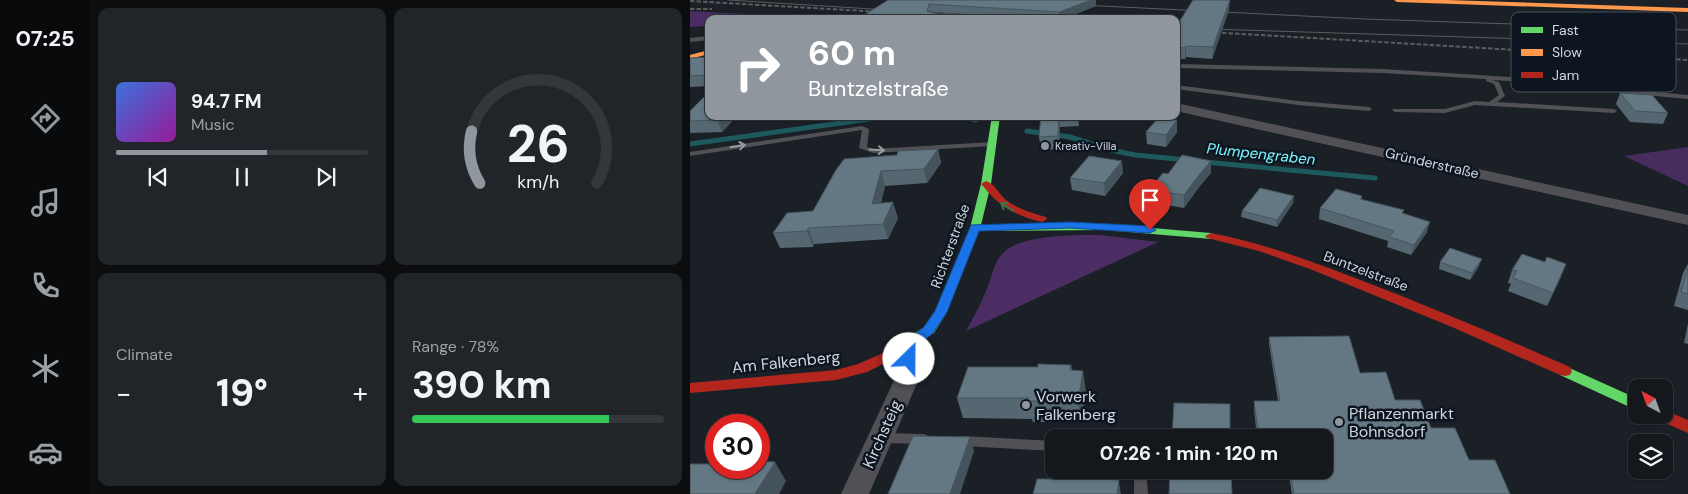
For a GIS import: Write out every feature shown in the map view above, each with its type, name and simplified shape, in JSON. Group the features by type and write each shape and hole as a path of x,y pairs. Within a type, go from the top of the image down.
{"street":[{"path":"1397,0 1688,10"},
{"path":"690,58 705,53"},
{"name":"Gründerstraße","path":"1180,107 1688,220"},
{"name":"Richterstraße","path":"910,344 929,330 941,312 975,228 986,184 996,120"},
{"name":"Buntzelstraße","path":"986,184 995,199 1023,216 1070,225"},
{"name":"Buntzelstraße","path":"975,228 1070,225 1133,228 1227,239 1271,251 1379,291 1486,336 1628,400"},
{"name":"Am Falkenberg","path":"690,388 836,375 862,368 910,344"},
{"name":"Kirchsteig","path":"855,494 882,438 909,374 910,344"},
{"path":"1673,420 1688,427"}],"lane":[{"path":"690,40 705,38"},
{"path":"1180,66 1382,71 1511,79"},
{"path":"1478,77 1497,83 1500,89 1502,96 1490,104"},
{"path":"1180,87 1298,103 1369,108"},
{"path":"1633,92 1688,97"},
{"path":"1395,110 1445,111 1475,103 1614,111"},
{"path":"690,154 862,128 866,129 863,148 873,151 993,144"},
{"path":"882,438 1045,446"},
{"path":"1140,479 1141,494"}],"shaded area":[{"path":"690,11 764,15 705,15 705,26 690,27"},
{"path":"1688,147 1688,186 1624,156"},
{"path":"1100,235 1158,242 966,331 983,298 995,265 1002,254 1009,248 1038,238"}],"building":[{"path":"888,0 1091,0 1059,12 929,4 927,11 942,15 864,15"},
{"path":"1193,0 1230,0 1213,47 1180,47 1180,21"},
{"path":"705,57 705,75 690,76 690,58"},
{"path":"1620,93 1652,95 1668,113 1635,111"},
{"path":"705,96 705,120 717,120 690,121 690,111"},
{"path":"1041,120 1059,120 1058,136 1039,137"},
{"path":"1156,120 1177,120 1166,135 1146,132"},
{"path":"938,149 924,169 881,171 872,204 893,202 883,224 808,228 807,231 773,233 787,213 813,211 844,159 897,155 898,151"},
{"path":"1182,155 1211,161 1184,195 1149,190 1163,173 1168,174"},
{"path":"1089,156 1122,161 1104,183 1070,178"},
{"path":"1260,188 1294,196 1277,220 1242,211"},
{"path":"1336,189 1362,196 1360,199 1404,210 1402,213 1430,222 1414,245 1389,237 1394,231 1320,208"},
{"path":"1450,248 1482,259 1472,273 1440,262"},
{"path":"1522,254 1545,262 1547,257 1566,264 1553,293 1513,278 1517,271 1512,270"},
{"path":"1688,268 1688,294 1681,292"},
{"name":"Pflanzenmarkt Bohnsdorf","path":"1349,336 1360,373 1386,372 1395,400 1420,400 1431,428 1455,428 1469,460 1495,460 1510,494 1294,494 1292,479 1333,479 1333,429 1258,429 1254,401 1280,401 1269,337"},
{"path":"1038,364 1071,365 1070,370 1083,371 1078,402 1028,401 1029,398 957,398 968,367 1038,367"},
{"path":"1174,403 1230,404 1230,429 1173,429"},
{"path":"913,436 970,437 950,494 888,494"},
{"path":"770,462 775,462 770,470"},
{"path":"690,464 705,464 705,479 764,479 755,494 690,494"},
{"path":"1037,479 1119,480 1117,494 1033,494"},
{"path":"1170,479 1231,479 1232,494 1169,494"}],"waterway":[{"name":"Plumpengraben","path":"690,144 862,120"},
{"name":"Plumpengraben","path":"1027,131 1070,137 1111,150 1135,155 1187,160"},
{"name":"Plumpengraben","path":"1204,162 1375,178"}],"tram line":[{"path":"728,0 888,10"},
{"path":"1081,5 1511,24"},
{"path":"923,12 971,15"},
{"path":"1209,29 1511,38"},
{"path":"1676,30 1688,30"},
{"path":"1676,44 1688,44"}],"railway":[{"path":"690,1 882,12"},
{"path":"690,9 712,9"},
{"path":"1209,32 1511,50"},
{"path":"1676,59 1688,60"}],"traffic: fast":[{"path":"890,355 929,330 941,312 975,228 986,184 995,120"},
{"path":"975,228 1105,227 1211,236"},
{"path":"1565,371 1628,400"}],"traffic: slow":[{"path":"1397,0 1688,10"},
{"path":"690,57 705,53"}],"traffic: jam":[{"path":"986,184 1010,208 1042,219"},
{"path":"1211,236 1229,239 1280,254 1403,301 1565,371"},
{"path":"690,388 836,375 862,368 890,355"},
{"path":"1673,420 1688,427"}],"place":[{"name":"Kreativ-Villa","path":"1045,146"},
{"name":"Vorwerk Falkenberg","path":"1026,405"},
{"name":"Pflanzenmarkt Bohnsdorf","path":"1339,422"}],"route":[{"path":"909,359 910,344 929,330 941,312 975,228 1070,225 1150,230"}]}
